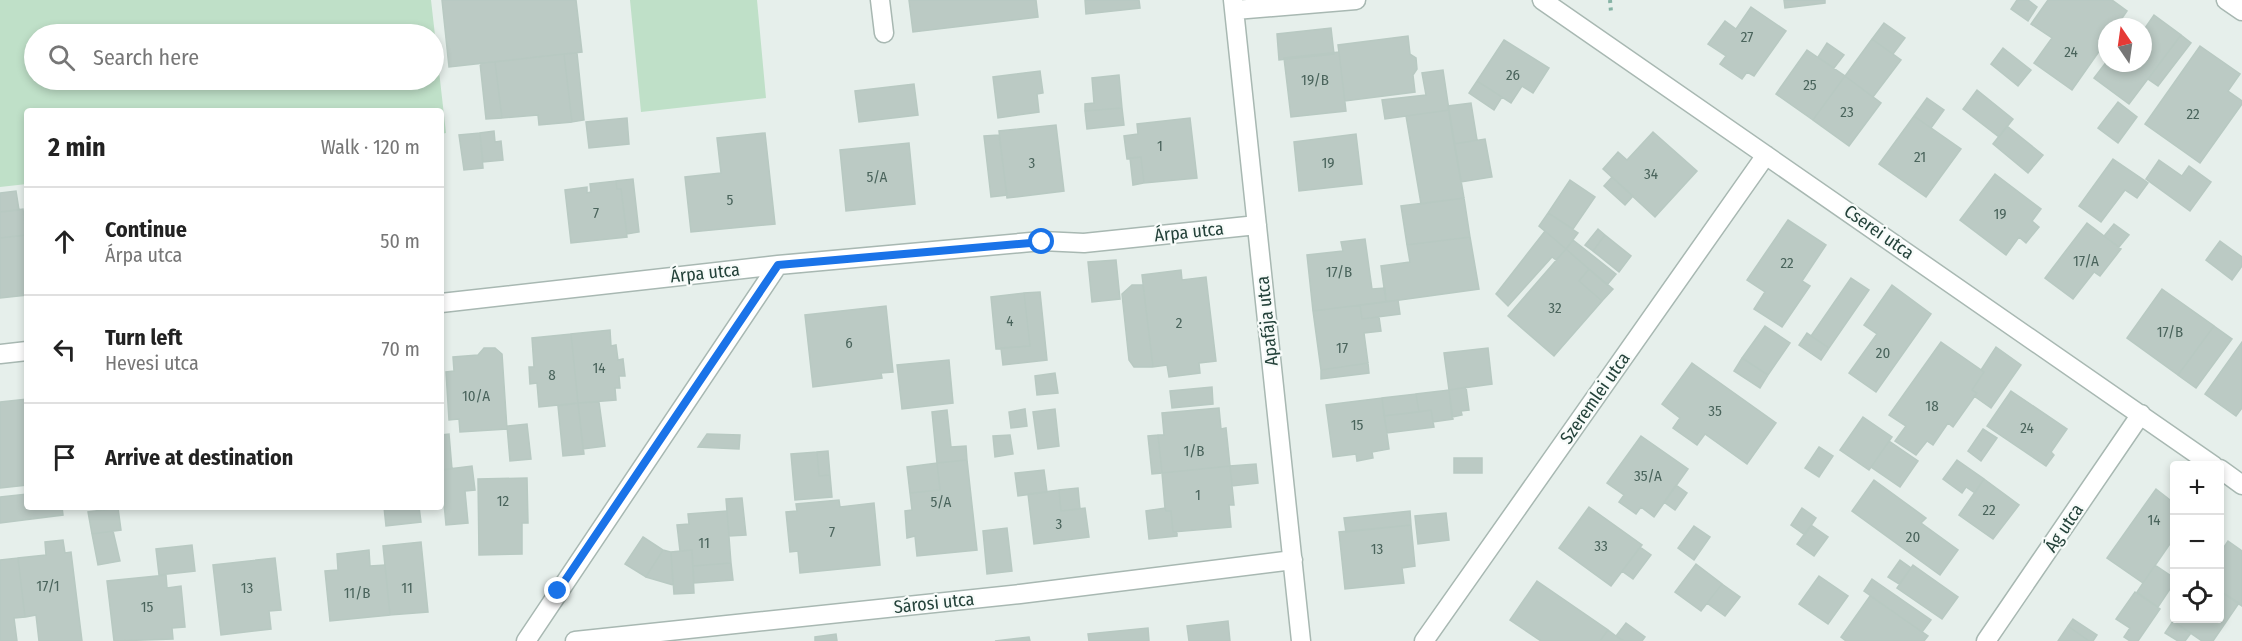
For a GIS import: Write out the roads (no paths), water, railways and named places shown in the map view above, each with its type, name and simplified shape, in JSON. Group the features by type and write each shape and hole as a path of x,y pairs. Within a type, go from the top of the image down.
{"street":[{"path":"880,0 884,33"},
{"path":"1234,5 1356,0"},
{"name":"Cserei utca","path":"1542,0 2208,461"},
{"path":"2226,0 2242,11"},
{"name":"Apafája utca","path":"1234,5 1301,641"},
{"name":"Szeremlei utca","path":"1424,641 1767,154"},
{"name":"Árpa utca","path":"444,303 778,265 1042,242 1084,243 1257,225"},
{"path":"526,641 778,265"},
{"path":"0,354 24,351"},
{"name":"Ág utca","path":"1986,641 2141,414"},
{"path":"2224,472 2242,485"},
{"name":"Sárosi utca","path":"575,641 1020,594 1293,560"}]}
